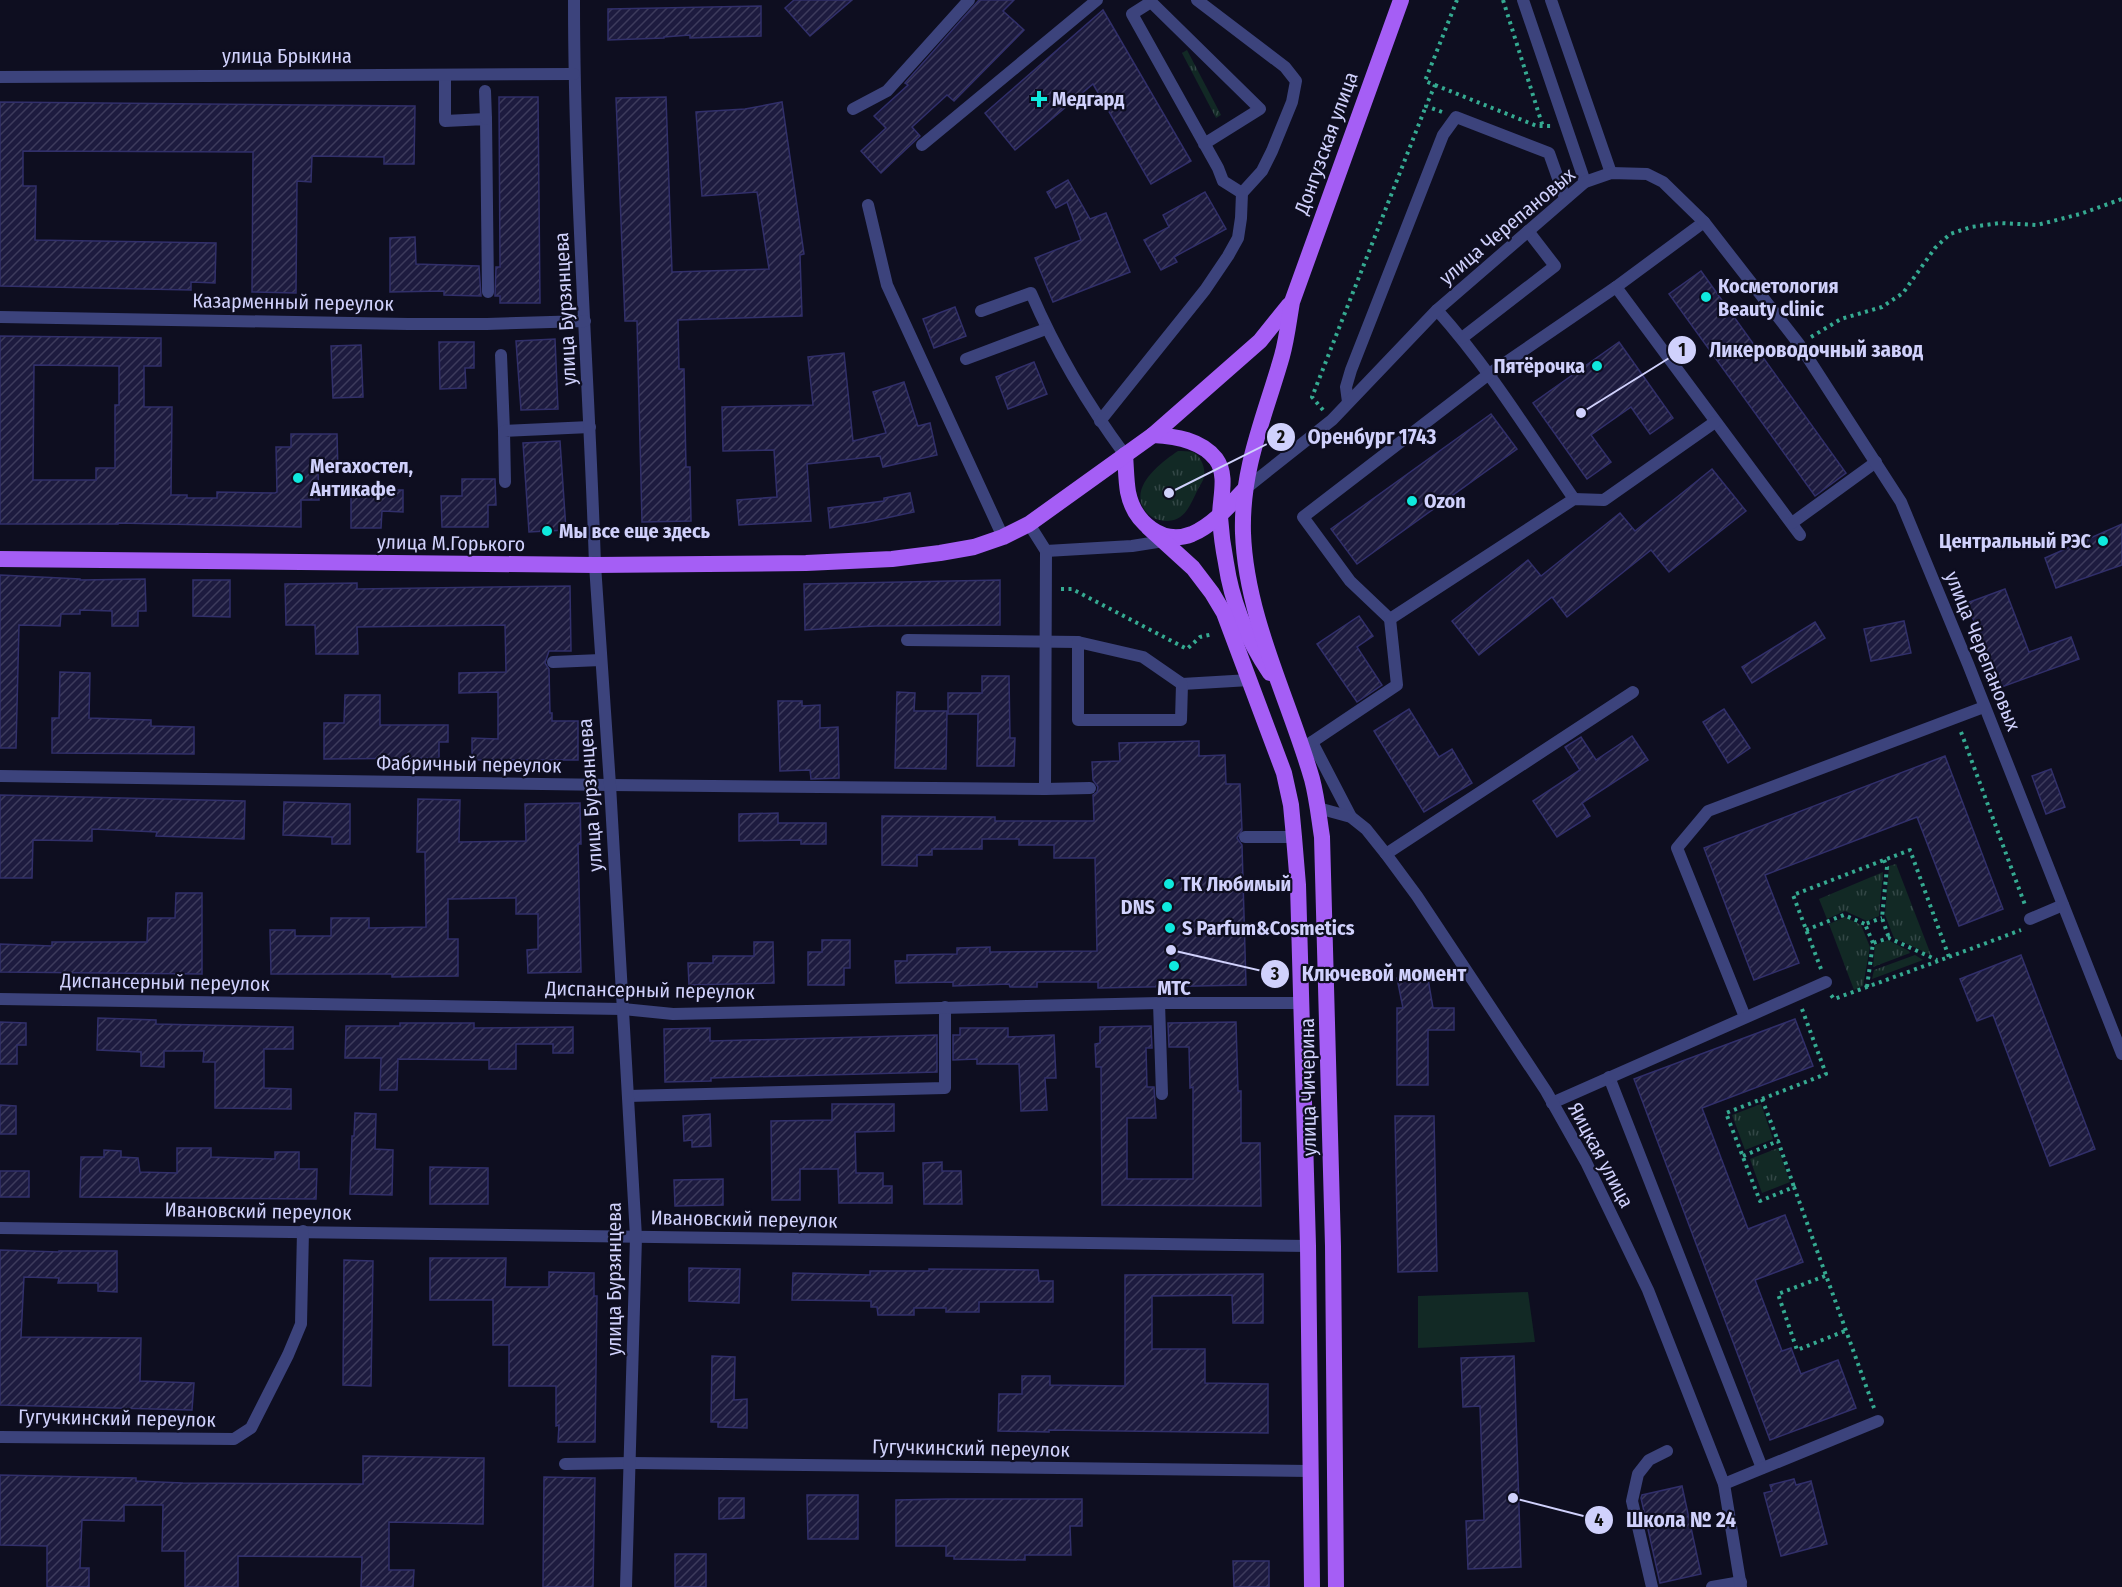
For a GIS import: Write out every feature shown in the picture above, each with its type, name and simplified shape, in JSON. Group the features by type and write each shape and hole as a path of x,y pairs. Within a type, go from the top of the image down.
{"main road":[{"name":"Донгузская улица","path":"1292,302 1401,0"},
{"path":"1125,455 1153,435 1260,341 1292,302"},
{"name":"улица Чичерина","path":"1292,302 1282,354 1259,425 1245,489 1243,532 1246,570 1252,596 1279,686 1307,744 1322,837 1333,1246 1336,1587"},
{"path":"1153,435 1187,440 1205,448 1216,458 1222,469 1223,485 1220,507 1226,565 1242,625 1258,655 1279,686"},
{"name":"улица Чичерина","path":"1125,455 1128,493 1140,519 1148,527 1171,540 1212,593 1231,630 1284,774 1291,805 1298,885 1308,1246 1312,1587"},
{"name":"улица М.Горького","path":"0,559 595,565 806,563 892,559 962,549 1003,537 1029,524 1125,455"},
{"path":"1171,540 1194,533 1204,526 1220,507 1245,489"}],"street":[{"name":"улица Бурзянцева","path":"574,0 574,74 595,565 636,1237 626,1587"},
{"path":"853,109 887,91 969,0"},
{"path":"922,145 1097,0"},
{"path":"1100,421 1205,290 1228,256 1238,238 1242,193 1262,171 1292,102 1296,81 1286,67 1197,0"},
{"path":"1523,0 1585,182"},
{"path":"1551,0 1611,173"},
{"path":"1204,144 1260,109 1151,2 1132,14 1223,181 1242,193"},
{"name":"улица Брыкина","path":"0,76 574,74"},
{"path":"445,76 445,121 486,119"},
{"path":"485,91 488,292"},
{"path":"1348,402 1346,387 1351,370 1443,135 1456,117 1550,153 1565,198"},
{"name":"улица Черепановых","path":"1245,489 1332,420 1437,310 1585,182 1611,173 1647,174 1663,183 1704,222 1799,344 1901,501 2122,1054"},
{"path":"868,205 887,285 1003,537"},
{"path":"1351,817 1307,744 1396,685 1390,619 1350,580 1303,517 1489,374 1704,222"},
{"path":"1462,338 1555,266 1528,231"},
{"path":"1616,286 1800,535"},
{"path":"981,311 1031,293 1046,329 1100,421 1125,455"},
{"path":"1437,310 1489,374 1574,499"},
{"name":"Казарменный переулок","path":"0,317 442,324 585,321"},
{"path":"966,359 1046,329"},
{"path":"501,356 506,482"},
{"path":"1390,619 1574,499 1604,500 1715,422"},
{"path":"504,431 590,427"},
{"path":"1792,523 1876,462"},
{"path":"1029,524 1046,551 1045,789"},
{"path":"1046,551 1132,546 1171,540"},
{"path":"907,640 1078,642 1143,657 1182,684 1250,680"},
{"path":"1078,642 1078,720 1182,720 1182,684"},
{"path":"553,662 601,660"},
{"path":"1386,854 1633,692"},
{"path":"1745,1017 1677,848 1708,811 1984,707"},
{"name":"Фабричный переулок","path":"0,776 610,785 1090,788"},
{"name":"Яицкая улица","path":"1318,808 1351,817 1366,829 1386,854 1417,896 1552,1103 1586,1162 1647,1290 1724,1484 1741,1585"},
{"path":"1245,837 1294,837"},
{"path":"2030,919 2063,905"},
{"path":"1552,1103 1745,1017 1798,1001 1828,988"},
{"name":"Диспансерный переулок","path":"0,999 623,1009 673,1014 1159,1003 1300,1003"},
{"path":"1159,1003 1162,1094"},
{"path":"628,1096 945,1088 945,1007"},
{"path":"1609,1077 1762,1468"},
{"name":"Ивановский переулок","path":"0,1228 1308,1246"},
{"name":"Гугучкинский переулок","path":"0,1437 234,1439 251,1428 301,1324 303,1231"},
{"path":"1724,1484 1878,1421"},
{"path":"1652,1587 1632,1500 1638,1474 1649,1460 1667,1451"},
{"name":"Гугучкинский переулок","path":"565,1464 1310,1471"},
{"path":"1712,1587 1741,1585"}],"path":[{"path":"1457,0 1425,81 1543,127 1565,123"},
{"path":"1503,0 1543,127"},
{"path":"1332,420 1312,397 1435,85"},
{"path":"1426,106 1456,117"},
{"path":"1799,344 1841,319 1882,307 1903,293 1935,248 1950,234 1971,227 2000,223 2037,225 2080,214 2122,199"},
{"path":"1046,589 1072,589 1187,649 1200,637 1223,632"},
{"path":"1949,957 1910,850 1793,895 1834,999 1949,957 2033,926 1960,729"},
{"path":"1884,860 1887,867 1882,918 1889,938"},
{"path":"1806,930 1844,915 1865,924 1882,918"},
{"path":"1865,924 1873,943 1867,987"},
{"path":"1873,943 1889,938 1938,961"},
{"path":"1821,998 1828,988"},
{"path":"1794,1187 1760,1201 1726,1113 1826,1074 1798,1001 1811,1003"},
{"path":"1762,1099 1878,1421"},
{"path":"1743,1156 1778,1141"},
{"path":"1825,1276 1778,1294 1797,1350 1845,1331"}],"green space":[{"path":"1187,50 1221,115 1216,118 1182,53"},
{"path":"1178,451 1193,452 1198,456 1203,466 1204,478 1184,514 1174,520 1159,520 1147,513 1140,495 1148,478 1163,462"},
{"path":"1896,864 1931,955 1894,938 1885,915 1889,866"},
{"path":"1883,872 1879,916 1867,921 1845,911 1827,919 1819,899"},
{"path":"1845,917 1861,925 1870,947 1863,986 1854,990 1829,924"},
{"path":"1888,940 1910,953 1873,967 1875,945"},
{"path":"1915,955 1923,960 1872,979 1874,970"},
{"path":"1761,1104 1773,1139 1745,1150 1732,1115"},
{"path":"1778,1148 1790,1182 1762,1193 1750,1159"},
{"path":"1528,1292 1535,1342 1418,1348 1418,1296"}],"building":[{"path":"794,0 852,0 810,36 785,8"},
{"path":"979,0 1014,0 1003,11 1024,30 954,101 947,95 912,127 920,136 881,173 861,151 886,128 874,116 908,85 905,83"},
{"path":"761,6 761,36 690,38 690,35 608,40 608,9"},
{"name":"Медгард","path":"1103,10 1191,161 1151,184 1093,84 1015,150 985,113"},
{"path":"499,97 538,97 540,303 500,303 500,296 495,296 496,267 500,267"},
{"path":"666,97 672,272 769,269 757,192 702,196 696,112 745,109 782,102 804,254 800,255 802,316 678,320 679,369 684,369 686,467 690,467 691,521 642,522 637,321 625,321 616,98"},
{"path":"0,102 415,106 414,164 384,164 384,157 312,156 311,182 297,181 296,293 252,292 253,152 23,151 23,186 36,186 35,240 216,243 215,283 191,282 191,290 0,286"},
{"path":"1068,180 1090,219 1106,213 1130,272 1053,302 1035,258 1081,240 1067,202 1056,208 1047,192"},
{"path":"1205,192 1226,229 1174,257 1177,262 1161,270 1144,240 1169,227 1163,215"},
{"path":"415,237 416,264 479,266 481,296 444,295 444,291 390,292 390,238"},
{"path":"1701,271 1846,473 1815,496 1669,294"},
{"path":"955,307 966,336 934,348 923,319"},
{"path":"0,336 161,338 161,366 144,366 144,407 172,407 171,495 187,495 187,498 217,498 217,492 275,493 277,492 276,447 291,447 291,434 337,434 338,472 318,472 319,500 301,500 301,527 118,523 0,524","holes":["34,365 119,366 119,405 115,405 115,468 96,468 96,480 33,480"]},
{"path":"555,339 558,409 521,410 516,341"},
{"path":"439,342 474,342 474,368 465,368 466,388 440,389"},
{"path":"1619,342 1673,418 1650,434 1631,407 1591,435 1611,462 1587,479 1533,403"},
{"path":"361,345 363,397 333,398 331,346"},
{"path":"844,353 853,441 886,433 873,392 904,382 918,426 930,423 937,455 883,467 880,456 807,464 811,521 739,525 737,500 777,497 774,450 723,451 722,407 813,405 808,357"},
{"path":"1034,362 1047,394 1008,409 996,377"},
{"path":"1491,414 1517,449 1357,564 1331,529"},
{"path":"560,441 566,530 529,532 523,443"},
{"path":"1712,469 1746,511 1669,572 1651,550 1567,617 1552,597 1479,655 1452,621 1528,560 1541,576 1620,513 1635,531"},
{"path":"462,479 495,479 496,505 488,505 488,527 442,527 441,496 462,496"},
{"path":"351,490 403,490 403,512 382,511 381,528 351,528"},
{"path":"910,493 914,512 830,528 828,508 884,501 884,498"},
{"name":"Центральный РЭС","path":"2122,524 2122,565 2056,588 2045,558"},
{"path":"0,575 80,580 145,579 146,611 138,611 138,626 112,626 112,611 80,610 80,614 61,614 60,626 19,625 16,748 0,748"},
{"path":"193,580 230,580 230,617 193,616"},
{"path":"1000,580 1000,625 875,626 805,630 804,584"},
{"path":"357,583 357,589 570,586 571,651 549,651 545,663 549,669 552,721 578,721 578,760 472,760 472,738 498,739 498,692 459,693 459,673 506,672 505,625 357,627 358,654 316,654 315,625 286,625 285,584"},
{"path":"2005,589 2029,652 2071,637 2079,659 1996,689 1988,667 1991,666 1967,603"},
{"path":"1359,616 1373,636 1357,647 1382,685 1357,702 1317,644"},
{"path":"1904,621 1911,653 1871,661 1864,629"},
{"path":"1815,622 1825,638 1752,683 1742,667"},
{"path":"60,672 90,673 89,718 151,720 151,726 194,727 194,754 52,753 52,718 59,718"},
{"path":"982,676 1009,676 1010,738 1015,738 1014,766 977,766 978,714 948,714 948,693 982,693"},
{"path":"897,692 915,693 914,711 947,711 946,769 895,768"},
{"path":"345,695 380,695 380,725 448,725 448,742 439,742 439,758 324,759 324,723 344,723"},
{"path":"778,701 802,701 802,706 820,705 820,728 838,727 839,778 811,779 810,770 780,771"},
{"path":"1409,709 1439,757 1452,749 1472,783 1424,812 1374,731"},
{"path":"1724,709 1750,748 1728,763 1703,722"},
{"path":"1632,736 1648,760 1582,803 1590,816 1557,837 1533,801 1580,770 1565,747 1581,737 1596,760"},
{"name":"ТК Любимый","path":"1199,741 1199,756 1225,755 1226,784 1240,784 1242,830 1237,838 1242,845 1246,985 1098,988 1098,982 1037,982 1037,987 1010,987 1009,984 953,986 953,982 896,983 895,961 907,961 907,955 957,954 957,948 990,947 990,952 1097,951 1095,858 1054,858 1054,845 1019,845 1019,839 982,839 982,849 932,849 932,855 917,855 917,866 882,865 882,816 995,817 995,821 1094,821 1093,795 1097,792 1098,787 1093,780 1092,762 1120,761 1119,743"},
{"path":"1945,756 2003,909 1959,926 1917,817 1765,875 1799,963 1754,980 1704,848"},
{"path":"2051,769 2065,807 2046,814 2032,776"},
{"path":"0,795 245,801 244,839 156,836 157,832 92,829 92,841 33,840 32,878 0,878"},
{"path":"418,799 460,800 459,842 526,841 525,804 580,803 581,844 578,844 581,972 528,973 527,950 538,949 538,914 516,914 516,898 448,899 448,939 458,939 458,976 271,974 270,930 295,930 295,936 331,936 331,918 369,918 369,928 426,927 425,852 417,852"},
{"path":"284,802 350,804 350,844 332,844 332,837 283,835"},
{"path":"778,813 778,823 826,823 826,844 801,844 801,840 739,841 739,814"},
{"path":"176,893 202,893 202,974 0,972 0,944 52,946 52,942 147,942 148,918 175,918"},
{"path":"822,940 850,940 850,968 844,968 844,985 808,985 808,952 822,952"},
{"path":"754,942 773,942 774,983 689,985 688,963 713,963 713,956 754,956"},
{"path":"2021,955 2095,1149 2050,1166 1993,1015 1977,1021 1960,979"},
{"path":"1427,973 1433,1008 1454,1008 1454,1030 1428,1030 1428,1085 1397,1085 1397,1008 1403,1008 1397,978"},
{"path":"98,1018 156,1020 156,1024 293,1027 293,1049 264,1049 264,1088 291,1089 291,1109 215,1108 215,1062 203,1062 204,1051 164,1051 164,1067 141,1066 141,1052 97,1050"},
{"path":"1795,1019 1813,1066 1702,1108 1748,1229 1785,1215 1803,1262 1755,1280 1782,1351 1791,1348 1801,1374 1838,1360 1856,1408 1770,1440 1634,1079"},
{"path":"0,1022 26,1023 26,1045 17,1045 17,1064 0,1064"},
{"path":"1236,1022 1238,1091 1241,1091 1241,1143 1260,1143 1261,1206 1102,1205 1101,1067 1096,1067 1095,1044 1100,1043 1100,1027 1151,1026 1152,1048 1146,1048 1147,1087 1154,1087 1156,1118 1127,1118 1127,1179 1193,1179 1193,1087 1190,1088 1189,1047 1169,1047 1168,1023"},
{"path":"400,1023 474,1023 474,1028 573,1027 573,1053 553,1053 553,1044 516,1044 516,1069 489,1069 489,1060 398,1059 397,1090 380,1090 381,1058 345,1058 346,1026 400,1026"},
{"path":"710,1028 710,1041 937,1035 937,1072 711,1078 711,1081 665,1082 664,1029"},
{"path":"960,1028 1008,1028 1008,1037 1054,1035 1056,1078 1045,1078 1047,1110 1021,1111 1019,1064 977,1064 977,1059 953,1060 953,1035 960,1035"},
{"path":"832,1104 894,1104 894,1131 855,1132 856,1173 883,1173 883,1186 892,1186 892,1203 839,1203 838,1169 800,1169 800,1200 772,1200 771,1121 832,1120"},
{"path":"0,1105 16,1106 16,1134 0,1134"},
{"path":"355,1113 376,1114 375,1149 393,1150 392,1195 350,1194"},
{"path":"710,1114 711,1146 692,1147 692,1140 684,1141 683,1116"},
{"path":"1395,1116 1434,1116 1437,1271 1398,1272"},
{"path":"177,1148 211,1148 211,1157 275,1159 275,1152 299,1152 299,1169 317,1169 316,1199 80,1197 81,1157 104,1157 104,1150 121,1151 121,1157 138,1158 140,1172 177,1173"},
{"path":"942,1162 942,1171 961,1171 962,1204 924,1204 923,1163"},
{"path":"430,1167 488,1168 488,1204 430,1204"},
{"path":"0,1171 29,1171 29,1197 0,1197"},
{"path":"723,1179 723,1205 675,1206 674,1180"},
{"path":"0,1250 117,1251 117,1292 98,1291 98,1283 58,1283 59,1278 24,1277 21,1337 141,1338 140,1381 194,1383 192,1410 0,1405"},
{"path":"430,1258 506,1258 505,1287 549,1287 549,1272 594,1273 594,1296 597,1296 595,1442 558,1442 556,1386 509,1386 509,1345 493,1345 493,1300 430,1300"},
{"path":"344,1260 373,1261 371,1386 343,1385"},
{"path":"689,1268 740,1269 739,1303 689,1301"},
{"path":"929,1269 1038,1270 1039,1281 1053,1281 1053,1302 979,1302 979,1312 946,1312 946,1308 914,1308 914,1315 878,1315 877,1307 871,1307 871,1301 792,1300 793,1273 870,1275 870,1271 929,1271"},
{"path":"1263,1274 1263,1323 1233,1323 1232,1295 1152,1296 1152,1349 1205,1349 1205,1383 1268,1384 1268,1433 998,1431 999,1394 1022,1394 1022,1376 1050,1376 1050,1385 1125,1386 1125,1275"},
{"path":"712,1356 735,1357 734,1400 747,1399 747,1428 718,1427 718,1422 711,1422"},
{"path":"1514,1356 1521,1567 1468,1569 1466,1521 1484,1520 1480,1406 1463,1407 1461,1358"},
{"path":"363,1456 484,1458 483,1524 389,1522 389,1570 414,1570 413,1587 361,1587 362,1557 238,1556 238,1587 185,1587 185,1551 162,1551 163,1505 124,1505 124,1521 82,1520 80,1568 89,1568 89,1587 47,1587 47,1546 0,1545 0,1475 136,1478 136,1481 183,1483 363,1484"},
{"path":"544,1477 595,1478 593,1587 543,1587"},
{"path":"1794,1479 1796,1485 1811,1481 1827,1544 1781,1556 1764,1493 1772,1491 1770,1485"},
{"path":"1682,1486 1701,1574 1660,1583 1641,1498 1642,1495"},
{"path":"807,1495 858,1495 858,1539 808,1539"},
{"path":"719,1498 744,1498 744,1518 719,1519"},
{"path":"1082,1499 1082,1526 1070,1526 1071,1555 1025,1555 1025,1560 954,1559 954,1556 946,1556 946,1546 896,1546 896,1500"},
{"path":"675,1554 706,1554 706,1587 675,1587"},
{"path":"1233,1561 1269,1561 1269,1587 1234,1587"}],"place":[{"name":"Медгард","path":"1039,99"},
{"name":"Косметология Beauty clinic","path":"1706,297"},
{"name":"Пятёрочка","path":"1597,366"},
{"name":"Ликероводочный завод","path":"1581,413"},
{"name":"Мегахостел, Антикафе","path":"298,478"},
{"name":"Оренбург 1743","path":"1169,493"},
{"name":"Ozon","path":"1412,501"},
{"name":"Мы все еще здесь","path":"547,531"},
{"name":"Центральный РЭС","path":"2103,541"},
{"name":"ТК Любимый","path":"1169,884"},
{"name":"DNS","path":"1167,907"},
{"name":"S Parfum&Cosmetics","path":"1170,928"},
{"name":"Ключевой момент","path":"1171,950"},
{"name":"МТС","path":"1174,966"},
{"name":"Школа № 24","path":"1513,1498"}]}
